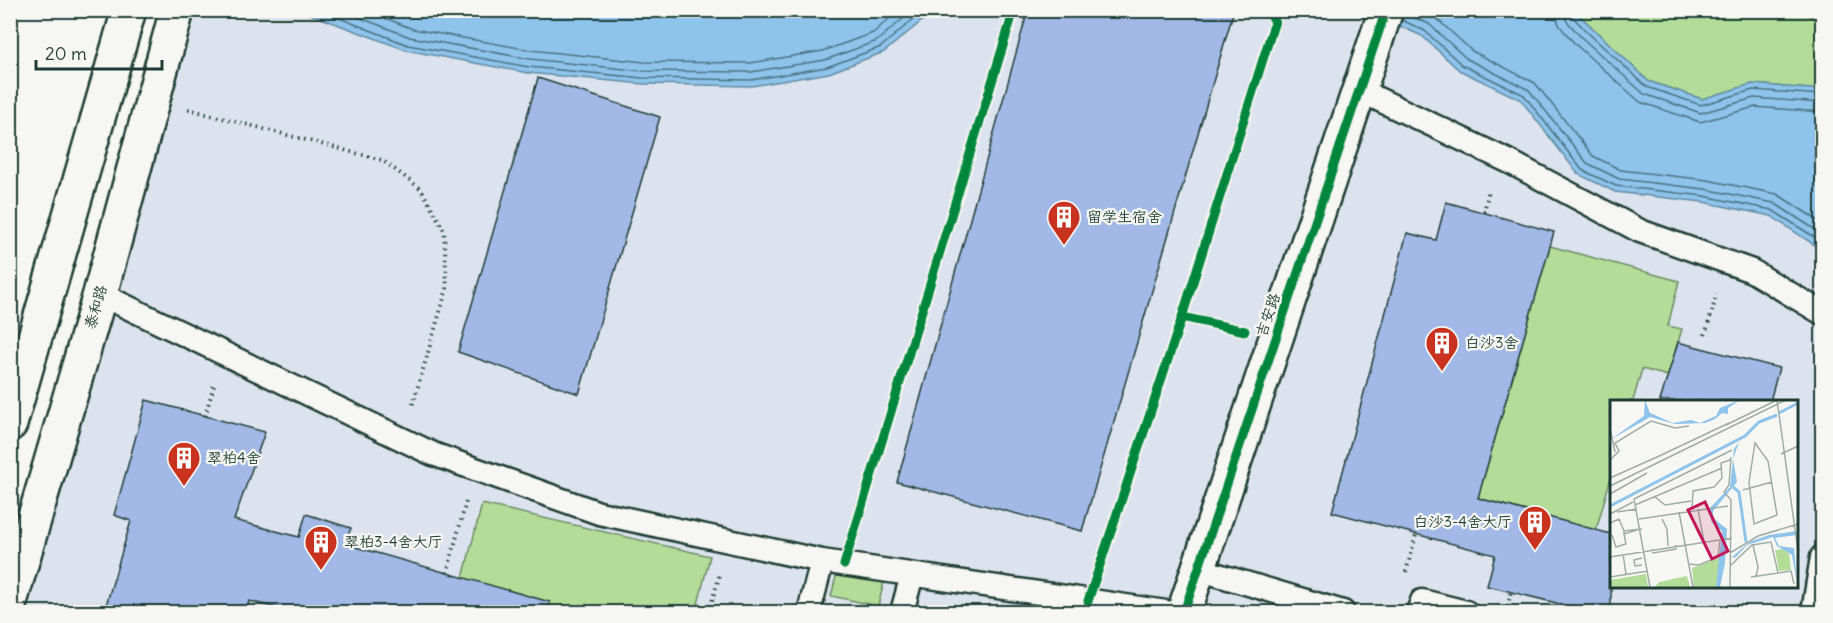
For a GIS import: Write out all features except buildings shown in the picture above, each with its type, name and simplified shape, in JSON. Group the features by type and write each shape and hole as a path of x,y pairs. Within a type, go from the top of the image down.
{"street":[{"path":"10,424 129,10"},
{"name":"泰和路","path":"10,603 100,294 177,10"},
{"name":"吉安路","path":"1184,612 1384,19"}],"lane":[{"path":"1359,90 1510,162 1640,231 1752,271 1822,314"},
{"path":"100,294 403,439 475,469 599,513 822,561 1166,612"},
{"path":"1813,612 1822,557"},
{"path":"808,612 822,561"},
{"path":"1198,569 1333,611"},
{"path":"902,612 912,575"},
{"path":"1418,612 1422,601 1466,612"}],"path":[{"path":"153,99 382,160 421,189 444,230 447,288 403,439"},
{"path":"1706,335 1726,261"},
{"path":"447,573 475,469"},
{"path":"710,612 729,541"},
{"path":"1506,612 1511,592"}],"shaded area":[{"path":"163,11 1822,11 1822,612 11,612 10,541"}],"green space":[{"path":"1575,11 1802,11 1822,23 1822,90 1752,84 1702,99 1648,81"},
{"path":"1550,246 1679,281 1668,326 1682,329 1668,376 1642,369 1633,400 1610,400 1610,481 1596,530 1478,498"},
{"path":"482,504 710,556 696,612 516,612 521,595 463,578"},
{"path":"838,569 885,578 878,606 831,596"}],"water":[{"path":"302,11 934,11 884,52 829,73 752,86 643,84 528,73 406,50"},
{"path":"1365,11 1575,11 1648,81 1702,99 1752,84 1822,90 1822,250 1771,216 1703,202 1615,192 1578,174 1521,100 1459,70 1422,36"}],"cycle path":[{"path":"844,565 1014,10"},
{"path":"1245,331 1182,317 1275,21 1267,10"},
{"path":"1184,612 1386,10"},
{"path":"1088,601 1182,317"}],"place":[{"name":"留学生宿舍","path":"1064,246"},
{"name":"白沙3舍","path":"1442,372"},
{"name":"翠柏4舍","path":"184,487"},
{"name":"白沙3-4舍大厅","path":"1535,551"},
{"name":"翠柏3-4舍大厅","path":"321,571"}]}
